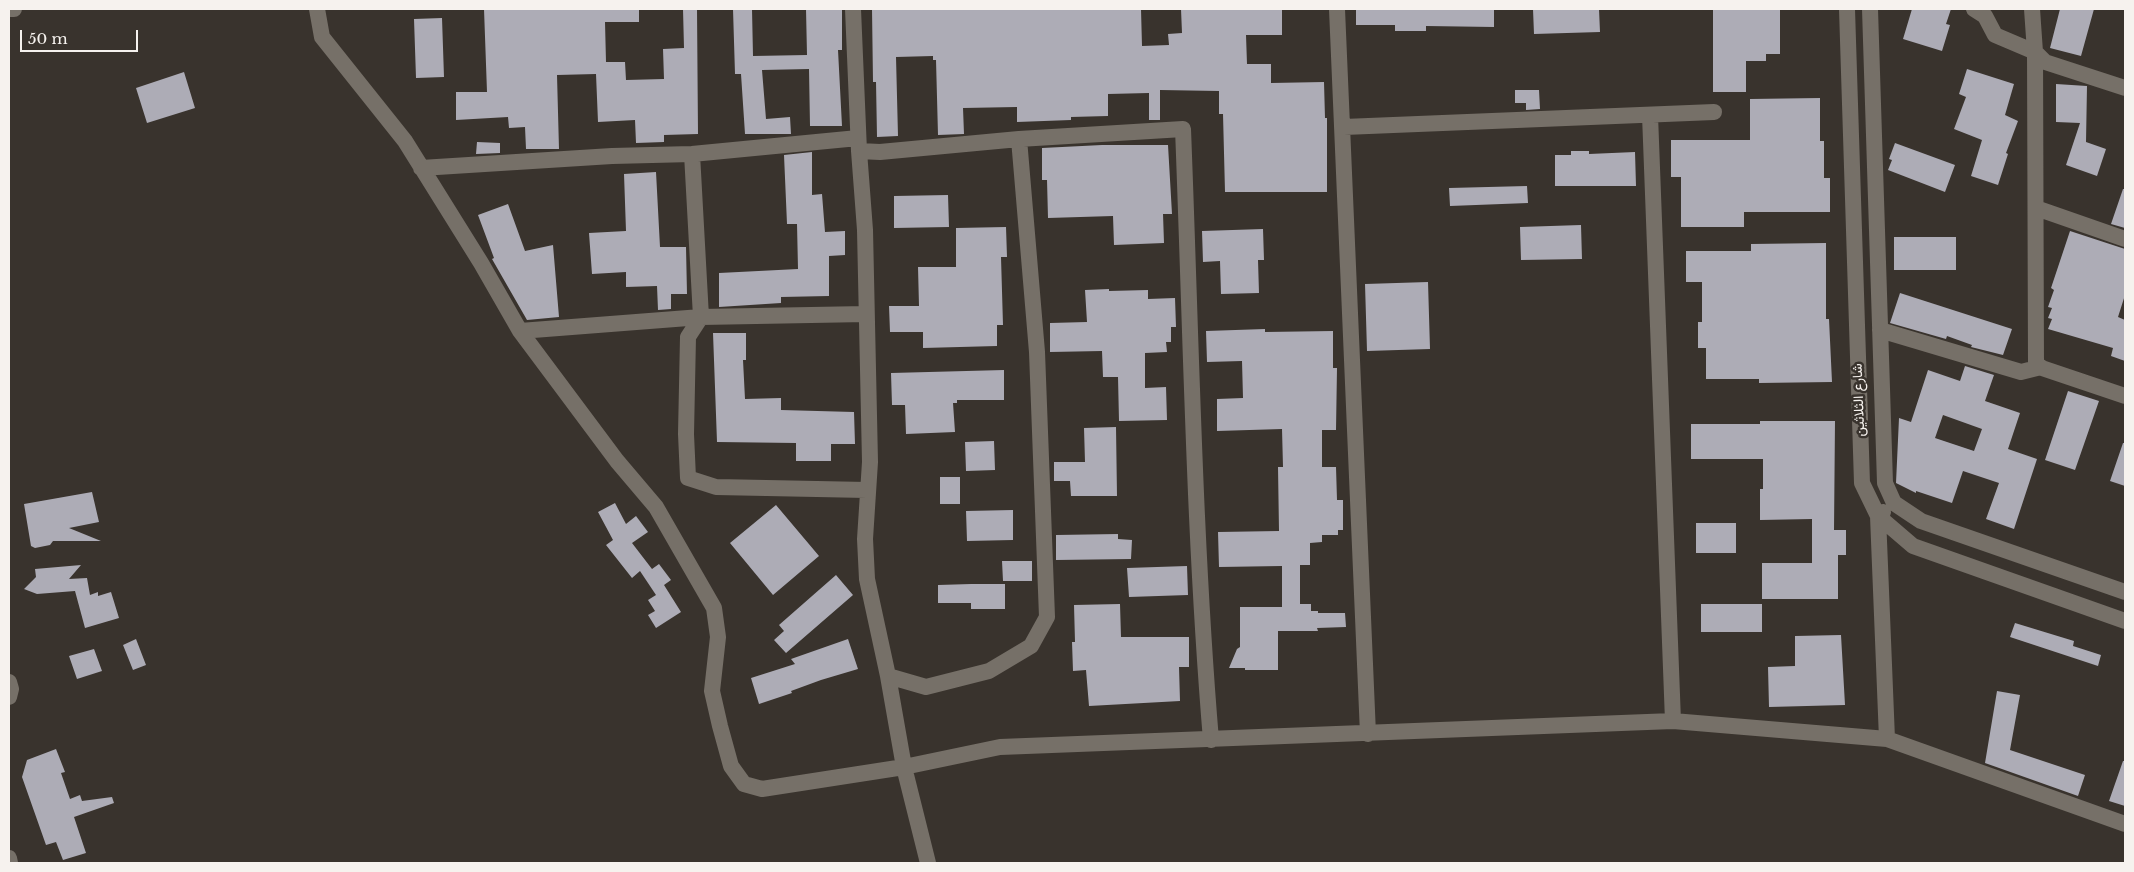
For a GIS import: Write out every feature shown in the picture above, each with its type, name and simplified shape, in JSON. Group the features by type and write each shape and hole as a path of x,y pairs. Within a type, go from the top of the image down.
{"street":[{"path":"9,9 14,9"},
{"path":"317,9 322,37 405,141 520,331 617,460 656,507 714,608 718,637 712,691 731,766 744,784 762,790 904,767 1000,747 1673,721 1887,739 2125,824"},
{"path":"853,9 865,230 870,462 865,539 867,579 888,676 904,767 928,863"},
{"path":"1337,9 1344,127 1368,734"},
{"name":"شارع الثلاثين","path":"1846,9 1862,483 1878,516 1913,546 2125,620"},
{"name":"شارع الثلاثين","path":"1870,9 1885,483 1894,503"},
{"path":"1974,9 1985,16 1995,35 2035,52 2045,62 2125,88"},
{"path":"2032,9 2035,52 2036,366 2125,396"},
{"path":"1344,127 1714,112"},
{"path":"1650,115 1673,721"},
{"path":"421,168 612,156 692,154 859,145 880,152 1019,139 1183,129 1197,512 1204,656 1211,740"},
{"path":"888,676 926,688 989,671 1031,646 1047,618 1038,352 1019,139"},
{"path":"692,154 701,317 688,337 686,434 688,478 716,487 867,490"},
{"path":"2036,208 2125,239"},
{"path":"520,331 701,317 866,314"},
{"path":"1880,330 2021,372 2041,367"},
{"path":"1887,739 1878,516 1894,503 1921,521 2125,592"},
{"path":"9,682 11,689 9,697"},
{"path":"9,858 10,863"}],"building":[{"path":"484,9 639,9 639,22 605,22 606,62 625,62 626,80 664,79 663,49 684,48 683,9 697,9 698,134 664,135 664,142 636,143 635,120 598,122 596,74 557,75 559,149 526,149 525,127 509,128 508,117 456,120 456,92 487,92"},
{"path":"733,9 752,9 753,56 807,55 806,9 842,9 842,50 838,50 842,126 810,126 809,69 762,70 766,119 790,117 791,134 745,134 741,74 735,74"},
{"path":"872,9 1141,9 1142,46 1169,45 1168,34 1182,33 1181,9 1282,9 1282,35 1246,35 1247,64 1271,64 1271,83 1324,82 1325,118 1327,118 1327,192 1225,192 1223,114 1219,114 1219,91 1160,90 1160,120 1149,120 1149,93 1108,94 1108,116 1071,117 1071,120 1017,122 1017,107 963,108 964,134 938,135 936,60 933,60 933,56 896,57 898,136 877,137 876,82 873,82"},
{"path":"1356,9 1494,9 1494,27 1426,26 1426,31 1395,31 1395,25 1356,25"},
{"path":"1533,9 1599,9 1600,32 1534,34"},
{"path":"1713,9 1780,9 1780,54 1766,54 1766,61 1746,61 1746,92 1713,92"},
{"path":"1912,9 1951,9 1946,24 1950,25 1942,51 1903,39"},
{"path":"2060,9 2094,9 2081,56 2050,48"},
{"path":"442,18 444,77 416,78 414,19"},
{"path":"1967,69 2014,84 2005,115 2018,121 2006,153 2008,154 1998,185 1971,176 1982,140 1954,129 1966,97 1959,94"},
{"path":"184,72 195,108 147,123 136,88"},
{"path":"2056,84 2087,86 2086,142 2106,149 2097,176 2066,165 2080,123 2056,122"},
{"path":"1515,90 1539,90 1540,109 1526,110 1526,103 1515,103"},
{"path":"1820,98 1820,141 1824,141 1824,178 1830,178 1830,212 1744,212 1744,227 1681,227 1681,177 1671,177 1671,140 1750,140 1750,99"},
{"path":"477,142 500,143 500,153 476,154"},
{"path":"1895,143 1955,165 1945,192 1888,170 1892,160 1889,159"},
{"path":"1102,145 1168,145 1172,214 1163,214 1164,243 1114,245 1113,216 1048,218 1047,180 1042,180 1042,148"},
{"path":"1571,151 1589,151 1589,154 1635,152 1636,186 1555,186 1555,155 1571,155"},
{"path":"812,152 812,195 822,194 825,232 845,231 845,255 829,256 829,296 781,297 781,303 719,307 719,273 798,269 797,224 787,224 784,155"},
{"path":"656,172 660,247 686,247 687,294 671,294 671,309 658,310 657,286 626,287 626,272 592,274 589,233 626,231 624,174"},
{"path":"1527,186 1528,203 1450,206 1449,188"},
{"path":"2123,189 2125,189 2125,228 2111,224"},
{"path":"948,195 949,227 894,228 894,196"},
{"path":"508,204 525,251 553,245 559,317 527,320 492,259 494,258 478,215"},
{"path":"1581,225 1582,259 1521,260 1520,227"},
{"path":"1006,227 1007,257 1001,257 1003,325 997,325 997,346 923,348 923,332 890,332 889,306 919,306 918,267 956,267 956,228"},
{"path":"1263,229 1264,260 1258,260 1259,293 1221,294 1220,261 1203,262 1202,231"},
{"path":"2070,231 2125,249 2125,295 2118,317 2125,320 2125,361 2111,356 2113,348 2048,329 2052,319 2048,318 2052,308 2048,307 2054,290 2051,288"},
{"path":"1894,237 1956,237 1956,270 1894,270"},
{"path":"1826,243 1826,319 1829,319 1832,382 1759,383 1759,379 1706,379 1706,348 1698,348 1698,322 1702,322 1702,282 1686,282 1686,251 1751,251 1751,244"},
{"path":"1428,282 1430,349 1367,351 1365,284"},
{"path":"1109,289 1109,291 1148,290 1148,299 1175,298 1176,327 1171,327 1171,342 1166,342 1167,352 1145,353 1145,388 1166,387 1167,420 1119,421 1118,377 1103,377 1102,351 1050,352 1050,323 1087,322 1085,290"},
{"path":"1900,293 2012,329 2003,355 1971,347 1972,345 1947,336 1946,339 1890,323"},
{"path":"1265,329 1265,332 1333,331 1333,368 1337,368 1336,430 1322,430 1322,467 1336,467 1337,500 1343,500 1343,530 1338,530 1338,535 1322,535 1322,542 1310,543 1310,565 1300,565 1300,604 1311,604 1311,611 1318,611 1318,613 1345,613 1346,627 1317,628 1318,631 1278,631 1278,670 1245,670 1245,668 1229,668 1237,649 1240,647 1240,607 1282,607 1282,566 1219,567 1218,532 1279,531 1278,467 1283,467 1282,429 1217,431 1217,399 1243,398 1242,361 1207,362 1206,331"},
{"path":"713,333 746,333 746,360 743,360 745,399 781,398 781,410 854,412 855,444 831,444 831,461 796,461 796,443 717,442"},
{"path":"1965,366 1994,375 1985,401 2020,413 2008,449 2037,459 2014,529 1986,519 1999,483 1963,471 1952,503 1916,491 1916,493 1896,483 1899,418 1911,422 1928,370 1960,381","holes":["1943,415 1982,429 1974,451 1935,438"]},
{"path":"1004,370 1004,400 957,400 957,403 953,403 955,432 906,434 905,405 892,405 891,373"},
{"path":"2068,391 2099,401 2075,470 2045,460"},
{"path":"1760,421 1835,421 1834,530 1846,530 1846,555 1838,555 1838,599 1762,599 1762,563 1812,563 1812,519 1760,520 1760,489 1763,489 1763,459 1691,459 1691,424 1760,424"},
{"path":"1116,427 1117,496 1071,496 1070,481 1054,481 1054,462 1085,462 1084,428"},
{"path":"994,441 995,470 966,471 965,442"},
{"path":"2123,443 2125,443 2125,486 2110,481"},
{"path":"940,477 960,477 960,504 940,504"},
{"path":"92,492 99,522 69,528 101,541 53,541 50,545 35,548 31,546 24,504"},
{"path":"615,503 626,524 636,516 648,532 632,543 652,569 659,564 671,580 664,585 681,612 656,628 648,615 655,611 648,600 656,595 640,571 632,578 606,545 613,540 598,512"},
{"path":"776,505 819,556 773,595 730,543"},
{"path":"1013,510 1013,540 967,541 966,511"},
{"path":"1696,523 1736,523 1736,553 1696,553"},
{"path":"1118,534 1118,539 1132,540 1131,559 1056,560 1056,535"},
{"path":"1002,561 1032,561 1032,581 1003,581"},
{"path":"81,565 69,579 87,578 90,595 98,592 98,596 111,592 119,618 85,628 75,591 37,594 24,589 36,577 35,569"},
{"path":"1187,566 1188,595 1129,597 1127,568"},
{"path":"836,575 853,595 786,653 774,640 784,631 779,625"},
{"path":"1005,584 1005,609 971,609 971,603 938,603 938,585"},
{"path":"1120,604 1121,637 1189,637 1189,667 1179,667 1180,701 1089,706 1086,670 1073,671 1072,642 1075,642 1074,605"},
{"path":"1701,604 1762,604 1762,632 1701,632"},
{"path":"2015,623 2074,641 2073,646 2101,655 2098,666 2010,637"},
{"path":"1841,635 1845,705 1769,707 1768,667 1795,666 1795,636"},
{"path":"136,639 146,665 133,670 123,645"},
{"path":"848,639 858,669 821,680 791,691 792,693 759,704 751,678 795,664 791,659"},
{"path":"94,649 102,671 77,679 69,656"},
{"path":"1997,691 2020,695 2010,750 2085,775 2078,796 1985,763"},
{"path":"56,749 65,772 61,773 70,799 80,795 82,801 112,797 114,803 74,817 86,853 63,860 56,842 46,845 22,777 27,760"},
{"path":"2123,761 2125,761 2125,806 2109,801"}]}
